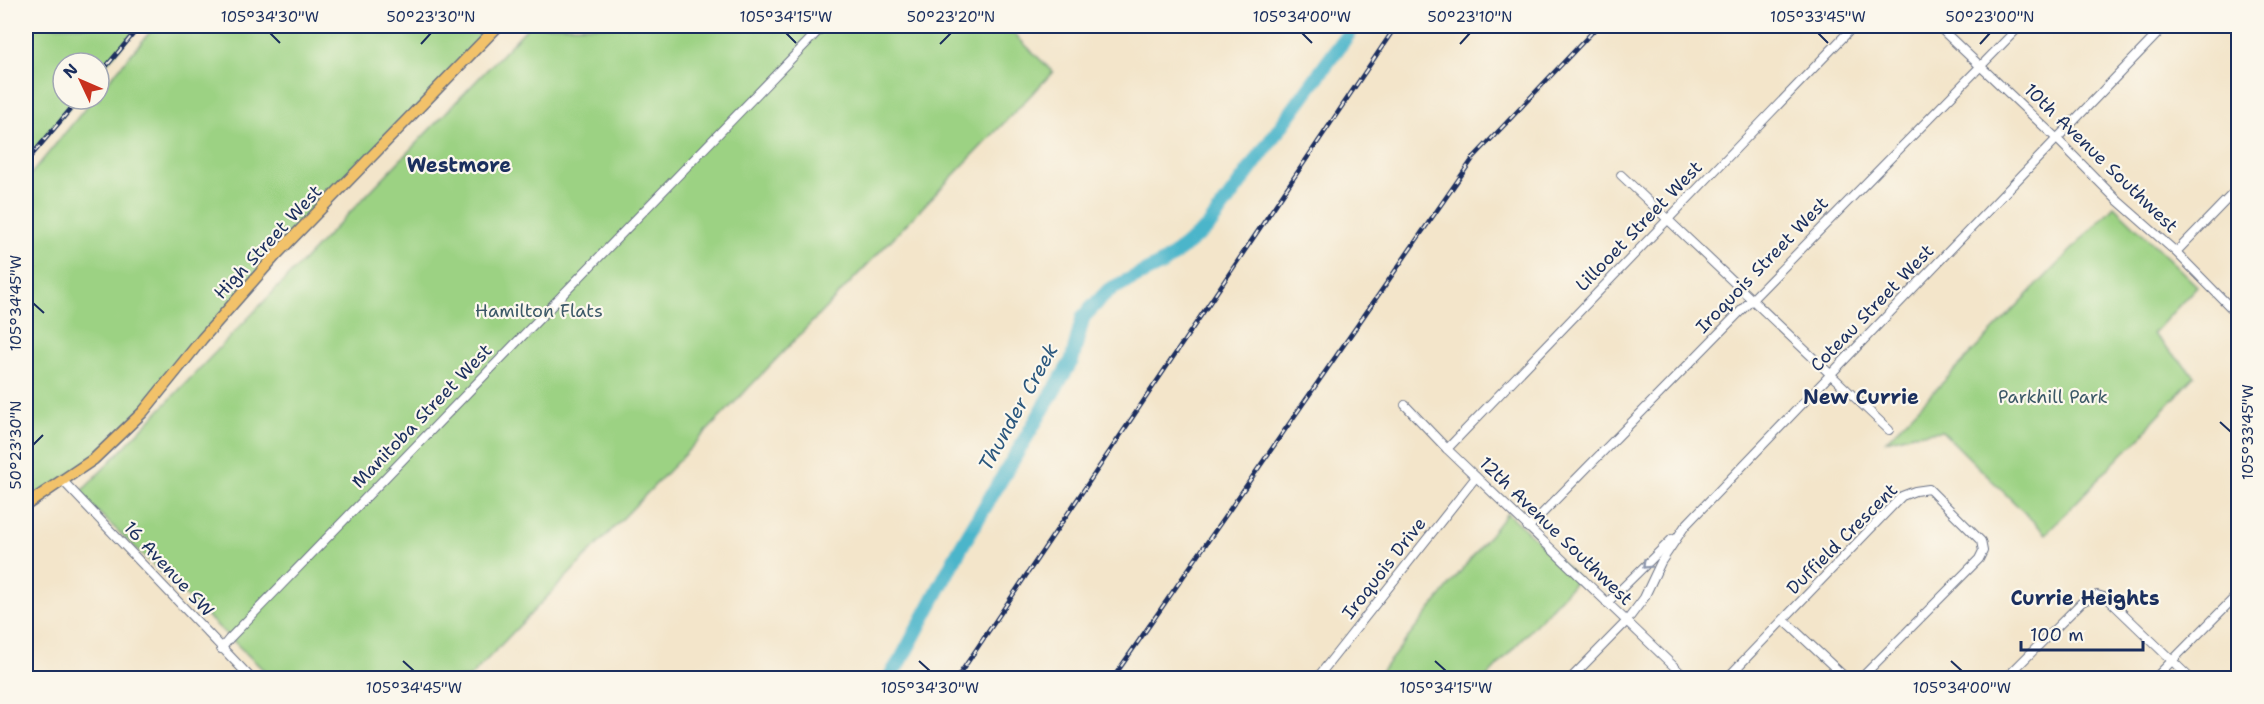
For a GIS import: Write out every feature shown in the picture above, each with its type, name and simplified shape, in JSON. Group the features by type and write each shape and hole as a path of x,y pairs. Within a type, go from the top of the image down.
{"main road":[{"name":"High Street West","path":"26,505 94,459 143,412 202,339 276,255 498,26"}],"street":[{"name":"Manitoba Street West","path":"221,649 823,26"},
{"name":"Lillooet Street West","path":"1447,449 1854,26"},
{"name":"10th Avenue Southwest","path":"1938,26 1982,65 2117,200 2176,252 2238,315"},
{"name":"Iroquois Street West","path":"1528,528 2020,26"},
{"name":"Coteau Street West","path":"1571,678 1626,622 1644,598 1661,562 1685,526 2165,26"},
{"path":"1622,175 1889,430"},
{"path":"2176,252 2238,188"},
{"name":"12th Avenue Southwest","path":"1405,405 1528,528 1686,678"},
{"name":"Iroquois Drive","path":"1317,678 1476,477"},
{"name":"16 Avenue SW","path":"63,481 251,678"},
{"name":"Duffield Crescent","path":"1727,678 1902,496 1929,489 1981,541 1983,550 1979,560 1861,678"},
{"path":"1607,603 1685,526"},
{"path":"2155,678 2238,594"},
{"path":"2006,678 2082,602 2097,595 2107,598 2190,678"},
{"path":"1785,620 1846,678"}],"green space":[{"path":"26,26 139,26 111,59 111,51 51,51 51,111 67,111 26,160"},
{"path":"155,26 496,26 278,252 145,406 93,458 26,503 26,180 83,111 111,111 111,78"},
{"name":"Hamilton Flats","path":"529,26 1006,26 1053,72 469,678 272,678 79,494"},
{"name":"Parkhill Park","path":"2114,206 2197,286 2153,334 2195,376 2153,421 2140,439 2124,452 2046,534 1942,431 1913,434 1886,441"},
{"path":"1507,513 1579,578 1486,678 1376,678"}],"waterway":[{"name":"Thunder Creek","path":"889,678 961,547 1072,360 1083,317 1109,290 1165,262 1208,227 1354,26"}],"railway":[{"path":"111,61 140,26"},
{"path":"957,678 1396,26"},
{"path":"1113,678 1474,157 1598,26"},
{"path":"26,162 69,111"}],"district":[{"name":"Westmore","path":"459,165"},
{"name":"New Currie","path":"1861,397"},
{"name":"Currie Heights","path":"2085,598"}]}
